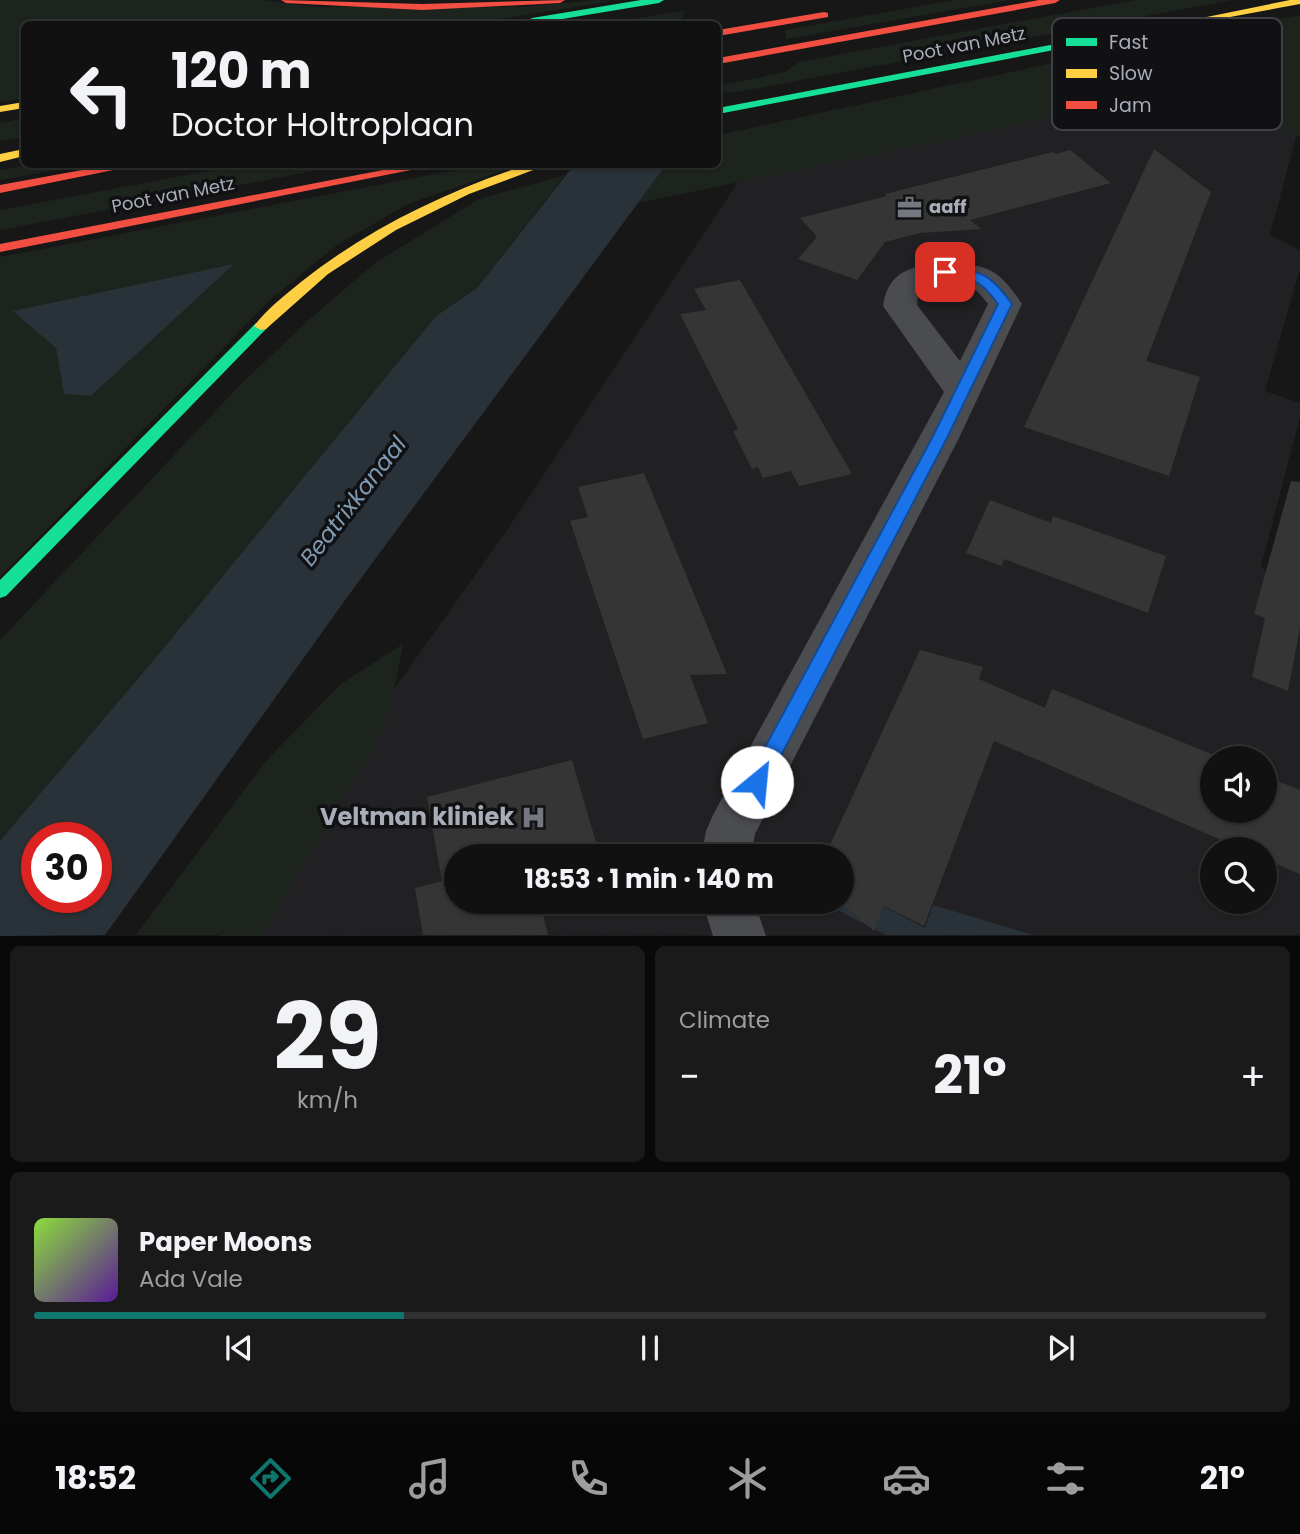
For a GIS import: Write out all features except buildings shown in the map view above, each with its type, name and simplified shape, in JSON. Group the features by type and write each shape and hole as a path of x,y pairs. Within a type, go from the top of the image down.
{"highway":[{"path":"286,0 422,7 560,0"},
{"path":"529,21 659,0"},
{"name":"Poot van Metz","path":"721,60 1055,0"},
{"name":"Poot van Metz","path":"1211,18 1300,1"},
{"path":"721,32 841,12"},
{"name":"Poot van Metz","path":"721,110 1052,48"},
{"path":"721,122 877,82"},
{"path":"0,109 21,106"},
{"path":"0,158 21,154"},
{"name":"Poot van Metz","path":"0,189 115,168"},
{"name":"Poot van Metz","path":"0,248 414,168"},
{"path":"0,591 289,298 341,256 376,232 440,198 531,168"}],"street":[{"path":"728,844 731,831 964,391"},
{"path":"732,914 740,936"}],"shaded area":[{"path":"0,0 261,0 316,7 525,7 612,1 488,21 21,21 21,98 0,102"},
{"path":"955,0 1010,0 786,39 785,30"},
{"path":"1135,0 1232,0 1135,18 1052,18 1052,33 737,92 721,91 723,85 785,72 799,62"},
{"path":"685,11 682,18 668,21 617,21"},
{"path":"1300,15 1300,138 1282,127 1282,18"},
{"path":"1052,63 1052,118 638,203 664,168 721,168 721,134"},
{"path":"1052,104 1052,130 1282,130 1282,122 1297,133 1270,235 1300,250 1300,268 1265,391 1300,403 1300,417 1261,566 1300,600 1300,935 219,936 507,530 740,179"},
{"path":"21,119 21,138 0,141 0,123"},
{"path":"21,167 70,168 0,180 0,170"},
{"path":"225,168 330,168 0,230 0,210"},
{"path":"466,168 511,168 408,204 337,245 271,299 0,577 0,257","holes":["232,265 91,396 64,394 56,348 14,311"]},
{"path":"565,175 477,288 436,316 158,655 0,841 0,640 240,385 312,317 375,263 479,199"},
{"path":"403,644 391,706 375,747 261,935 136,935 264,763 341,684"}],"water":[{"name":"Beatrixkanaal","path":"572,168 664,168 348,596 105,935 0,936 0,841 158,655 436,316 477,288"},
{"path":"234,264 91,396 64,394 56,348 13,311"},
{"path":"854,891 925,928 933,905 1033,935 886,935 845,914 854,914"}],"pier":[{"path":"782,0 780,4 769,6 763,13 768,20 749,43 743,44 747,52 722,84 721,21 687,21 691,16"}],"traffic: fast":[{"path":"532,21 659,0"},
{"path":"721,110 1052,48"},
{"path":"0,591 261,326"}],"traffic: slow":[{"path":"1208,18 1300,1"},
{"path":"0,109 21,106"},
{"path":"0,158 21,154"},
{"path":"261,326 323,271 391,227 464,192 531,168"}],"traffic: jam":[{"path":"286,0 422,7 560,0"},
{"path":"721,60 1055,0"},
{"path":"721,32 824,15"},
{"path":"0,189 115,168"},
{"path":"0,248 414,168"}],"place":[{"name":"aaff","path":"909,207"},
{"name":"Veltman kliniek","path":"534,817"}],"route":[{"path":"757,782 940,438 1005,304 989,282 971,274 945,272"}]}
